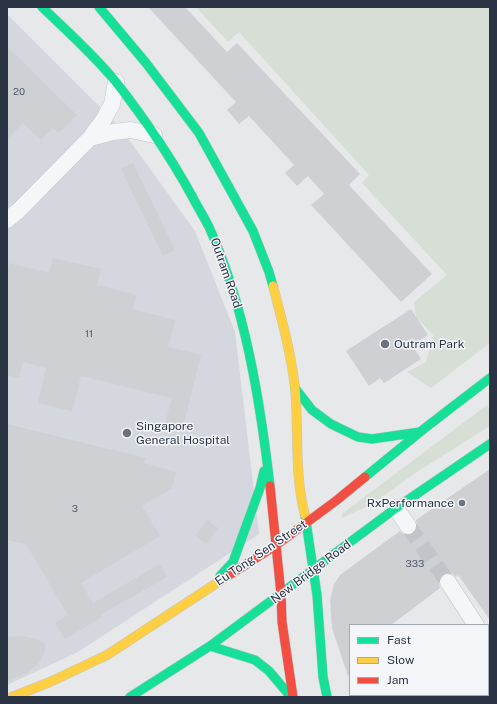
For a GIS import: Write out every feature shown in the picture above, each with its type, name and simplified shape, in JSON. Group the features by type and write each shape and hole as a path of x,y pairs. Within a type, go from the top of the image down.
{"main road":[{"name":"Outram Road","path":"42,7 89,52 116,82 174,164 209,227 231,283 244,329 267,462 281,594 282,622 292,697"},
{"path":"99,7 110,15 199,133 253,231 270,272 289,345 295,388 300,496 307,523 317,595 323,677 327,697"},
{"name":"Eu Tong Sen Street","path":"12,697 50,682 107,655 275,546 307,523 490,378"},
{"path":"295,388 312,410 331,424 354,435 372,439 420,432"},
{"name":"New Bridge Road","path":"130,697 210,646 281,594 313,568 396,508 490,444"},
{"path":"198,595 225,572 233,562 260,488 267,462"},
{"path":"210,646 255,660 269,671 292,697"}],"street":[{"path":"7,220 18,211 90,138 112,104 116,82"},
{"path":"90,138 113,132 131,130 154,135"},
{"path":"396,508 408,526"},
{"path":"451,586 476,623"},
{"path":"489,657 490,665"}],"shaded area":[{"path":"196,7 490,7 490,343 431,388 407,372 426,362 433,335 416,317 414,302 447,275 362,183 369,175 239,32 228,42"},
{"name":"Singapore General Hospital","path":"7,14 119,126 195,231 235,332 259,534 78,652 7,685"},
{"path":"487,405 490,411 490,426 420,470 370,505 342,518 341,516 343,513"}],"building":[{"path":"148,7 185,7 227,52 237,43 360,174 349,185 432,274 401,302 311,205 324,194 308,176 297,186 285,173 294,165 249,116 239,124 227,110 236,102"},
{"path":"7,47 77,115 59,133 53,128 41,140 23,123 7,139"},
{"path":"133,163 175,250 163,256 121,169"},
{"path":"53,258 101,269 97,285 137,295 133,309 175,320 168,347 201,355 183,427 165,423 172,398 81,376 72,411 38,403 46,368 23,362 19,378 7,375 7,273 9,263 49,273"},
{"path":"411,309 428,335 412,345 421,359 384,383 380,378 369,386 346,351"},
{"path":"7,424 146,458 144,463 176,472 172,488 142,506 160,536 81,583 93,603 160,564 167,577 100,615 102,617 65,639 55,623 68,615 26,544 7,540"},
{"path":"490,469 490,620 458,575 456,577 452,573 443,574 440,577 440,588 392,624 349,624 348,676 332,628 330,600 334,584 340,575 400,531 403,534 414,534 417,526 416,520"},
{"path":"207,520 218,528 206,544 196,536"},
{"path":"23,636 45,643 45,652 39,663 27,673 7,681 7,637"}],"tunnel":[{"path":"408,526 448,582"}],"traffic: fast":[{"path":"42,7 99,62 116,82 147,123 166,152 209,227 222,257 249,354 256,387 270,486"},
{"path":"99,7 146,63 199,133 253,231 273,286"},
{"path":"365,477 490,378"},
{"path":"295,388 312,410 331,424 358,437 372,439 420,432"},
{"path":"130,697 210,646 396,508 490,444"},
{"path":"220,576 233,562 260,488 264,471"},
{"path":"305,515 317,595 323,677 327,697"},
{"path":"210,646 255,660 269,671 291,697"}],"traffic: slow":[{"path":"273,286 286,337 295,388 299,484 305,515"},
{"path":"12,697 50,682 107,655 223,579"}],"traffic: jam":[{"path":"223,579 275,546 337,500 365,477"},
{"path":"270,486 281,594 282,622 293,697"}],"place":[{"name":"Outram Park","path":"385,344"},
{"name":"Singapore General Hospital","path":"127,433"},
{"name":"RxPerformance","path":"462,503"}]}
